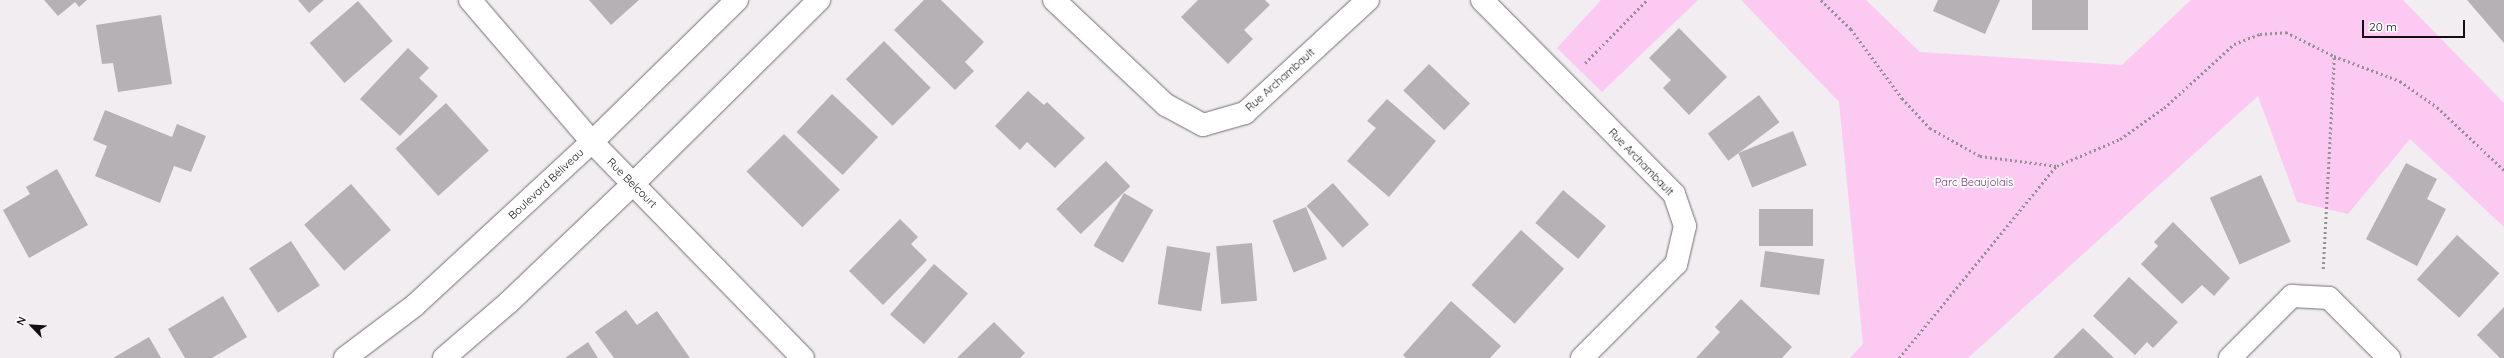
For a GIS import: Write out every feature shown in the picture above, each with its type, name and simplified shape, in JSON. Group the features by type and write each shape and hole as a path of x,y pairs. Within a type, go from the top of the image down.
{"street":[{"name":"Rue Belcourt","path":"470,0 592,142 803,358"},
{"name":"Boulevard Béliveau","path":"346,358 414,306 592,142 737,0"},
{"path":"444,358 508,303 633,184 819,0"},
{"name":"Rue Archambault","path":"1054,0 1166,104 1203,125 1245,113 1368,0"},
{"name":"Rue Archambault","path":"1482,0 1674,194 1685,226 1676,264 1582,358"},
{"path":"2230,358 2292,296 2329,298 2389,358"}],"path":[{"path":"1565,84 1647,0"},
{"path":"1821,0 1851,29 1902,98 1930,128 1980,156 2057,166"},
{"path":"1899,358 2057,166 2120,139 2164,108 2234,44 2260,34 2286,32 2334,56 2400,81 2437,107 2504,170"},
{"path":"2322,297 2334,56"}],"green space":[{"path":"1601,0 1698,0 1602,92 1557,48"},
{"name":"Parc Beaujolais","path":"1741,0 1866,0 1920,52 2122,65 2191,0 2403,0 2504,103 2504,227 2410,139 2348,214 2297,202 2258,96 1968,358 1850,358 1863,344 1839,102"}],"building":[{"path":"44,0 87,0 79,7 75,2 58,16"},
{"path":"298,0 324,0 309,13"},
{"path":"589,0 639,0 611,25"},
{"path":"924,0 941,0 984,42 965,62 974,71 955,90 894,30"},
{"path":"1198,0 1265,0 1270,5 1244,30 1253,39 1228,64 1181,17"},
{"path":"1938,0 2000,0 1985,34 1933,11"},
{"path":"2032,0 2088,0 2088,30 2032,30"},
{"path":"2467,0 2504,0 2504,43"},
{"path":"358,1 393,41 344,83 310,43"},
{"path":"161,15 172,84 118,92 113,63 102,64 96,25"},
{"path":"1679,28 1727,77 1689,115 1663,88 1671,80 1649,58"},
{"path":"884,41 931,88 892,126 846,79"},
{"path":"408,48 429,68 419,78 438,96 400,136 360,99"},
{"path":"1429,64 1470,104 1444,130 1403,91"},
{"path":"1028,91 1044,105 1047,102 1085,138 1055,168 1027,142 1020,150 995,126"},
{"path":"832,94 878,137 843,175 797,132"},
{"path":"1759,95 1779,122 1728,161 1708,134"},
{"path":"1387,99 1436,141 1389,197 1347,161 1376,128 1367,121"},
{"path":"446,103 489,151 438,196 395,149"},
{"path":"105,110 172,137 177,124 206,136 191,172 174,166 160,203 95,176 107,146 93,140"},
{"path":"1793,131 1807,165 1752,187 1738,153"},
{"path":"784,134 840,190 802,227 747,171"},
{"path":"1106,161 1130,186 1081,234 1056,209"},
{"path":"2406,163 2437,179 2427,199 2446,209 2417,266 2366,239"},
{"path":"57,169 88,225 29,258 3,210 30,194 26,187"},
{"path":"2261,175 2291,242 2240,264 2210,198"},
{"path":"1333,183 1369,225 1343,247 1307,206"},
{"path":"351,184 391,230 344,271 304,225"},
{"path":"1563,190 1606,226 1578,259 1535,223"},
{"path":"1124,193 1153,210 1123,263 1094,246"},
{"path":"1306,207 1327,259 1294,272 1273,220"},
{"path":"1759,209 1813,209 1813,246 1759,246"},
{"path":"900,219 918,237 911,244 927,260 883,305 849,271"},
{"path":"2173,222 2230,278 2214,296 2202,285 2182,304 2141,264 2158,246 2154,242"},
{"path":"1521,230 1564,269 1515,324 1471,285"},
{"path":"2457,235 2499,273 2459,318 2417,280"},
{"path":"291,241 320,285 278,313 249,268"},
{"path":"1252,243 1257,301 1221,304 1216,246"},
{"path":"1167,246 1210,253 1201,311 1158,304"},
{"path":"1765,251 1824,259 1819,295 1760,287"},
{"path":"934,264 968,294 924,344 890,315"},
{"path":"2129,277 2178,322 2153,348 2147,342 2135,355 2093,316"},
{"path":"223,296 247,337 212,358 185,358 168,329"},
{"path":"1741,299 1792,347 1782,358 1696,358 1720,332 1715,327"},
{"path":"1451,301 1501,346 1490,358 1406,358 1403,355"},
{"path":"2504,307 2504,358 2500,358 2477,335"},
{"path":"626,310 637,325 657,311 690,358 614,358 595,332"},
{"path":"994,322 1025,353 1020,358 957,358"},
{"path":"2083,328 2114,358 2053,358"},
{"path":"149,337 161,358 113,358"},
{"path":"588,342 598,358 565,358"}]}
